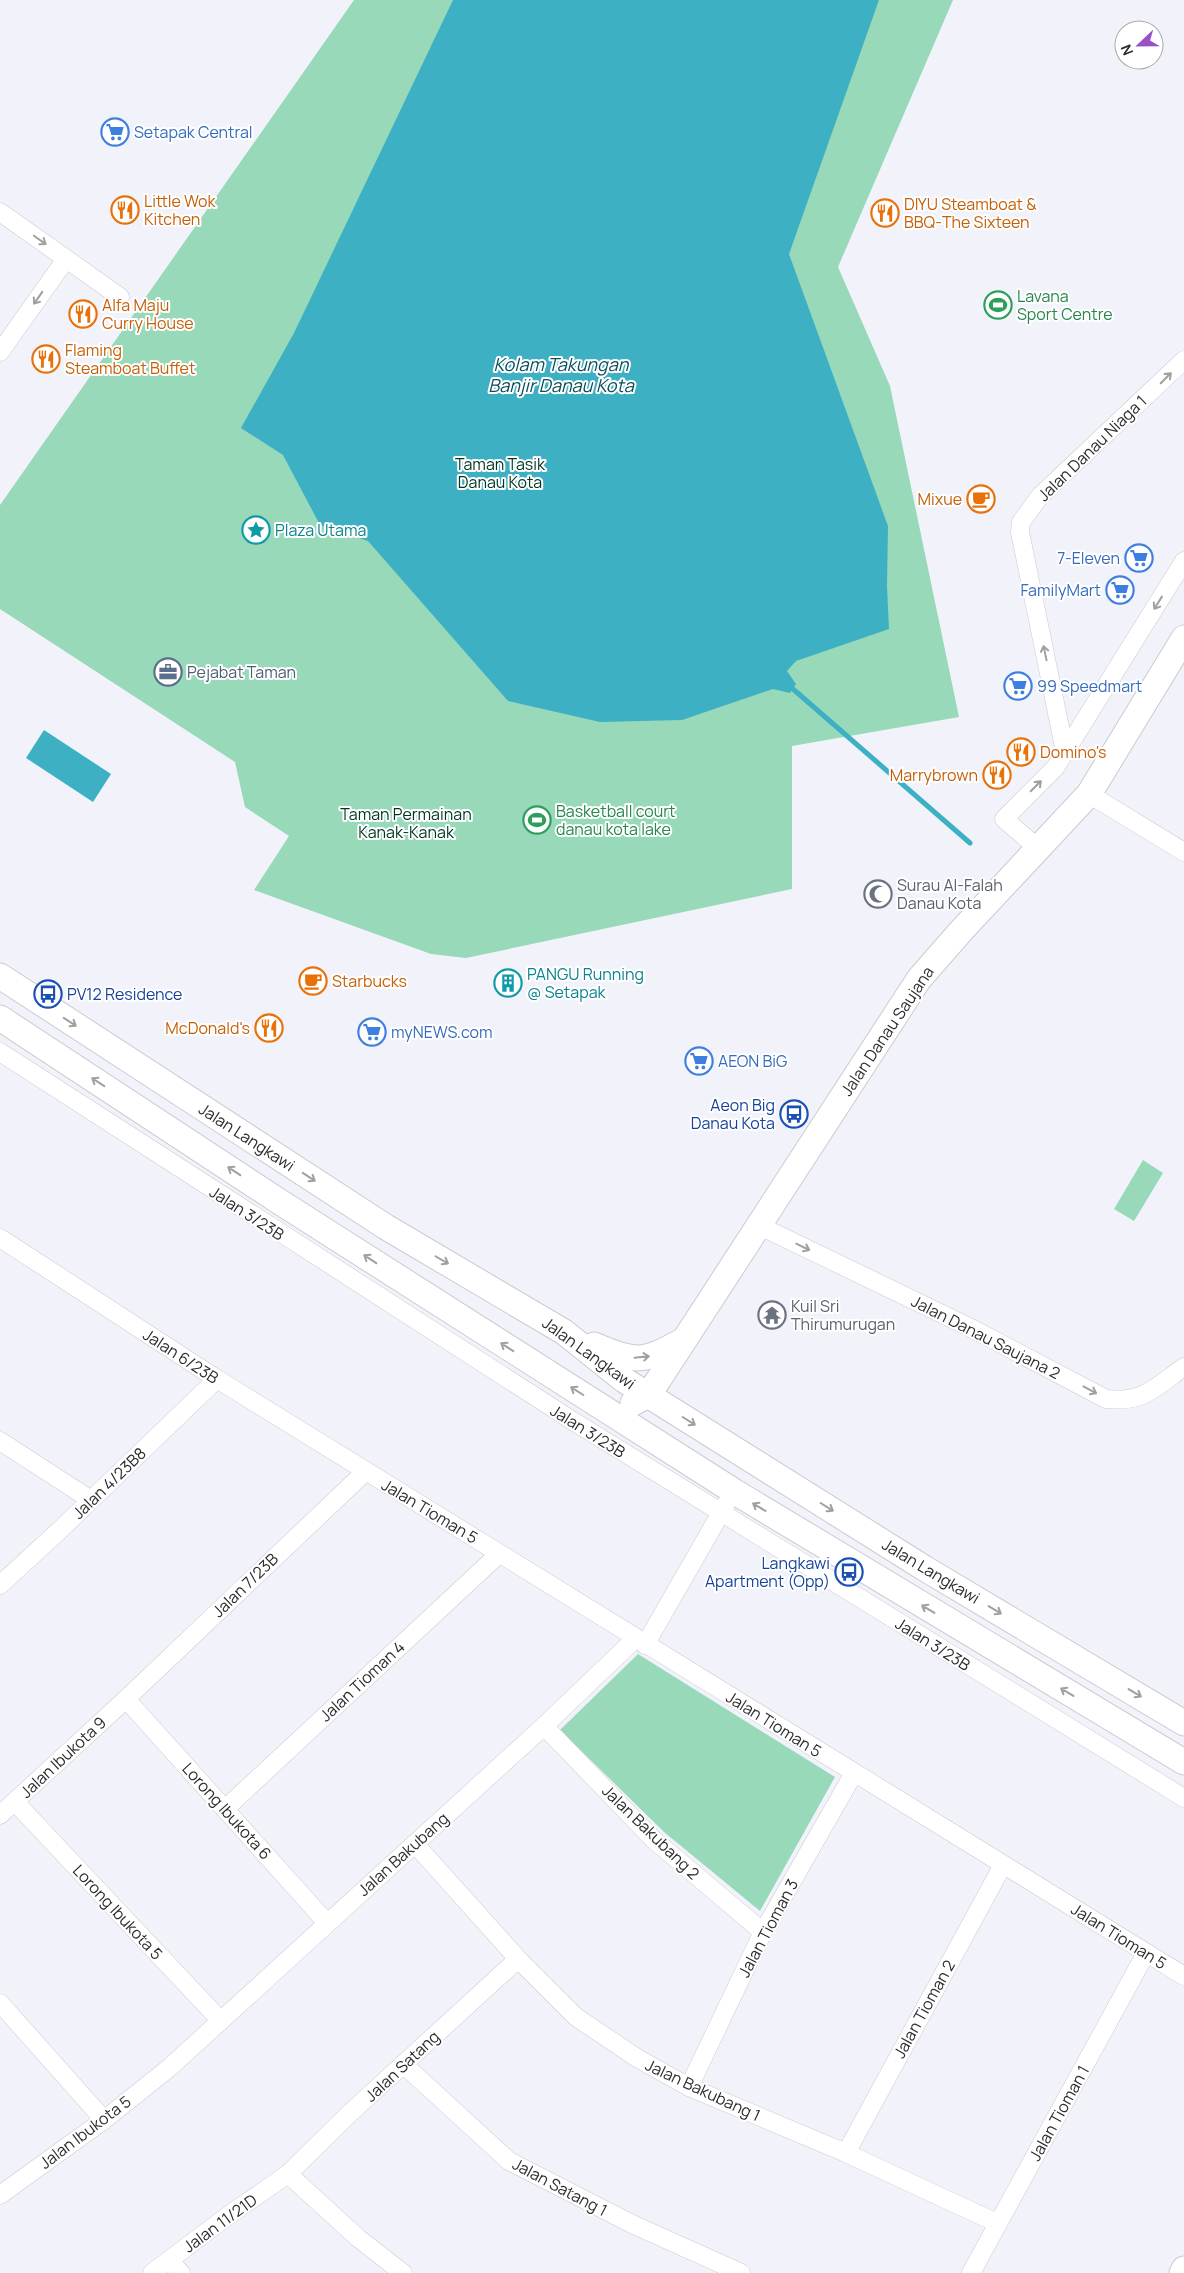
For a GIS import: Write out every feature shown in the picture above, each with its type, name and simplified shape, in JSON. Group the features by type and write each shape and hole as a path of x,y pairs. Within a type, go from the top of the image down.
{"street":[{"path":"0,212 120,296"},
{"path":"0,352 66,258"},
{"name":"Jalan Danau Niaga 1","path":"1065,752 1020,532 1021,522 1040,496 1184,360"},
{"path":"1038,849 1004,819 1055,768 1184,561"},
{"name":"Jalan Danau Saujana","path":"648,1395 760,1226 919,979 961,931 1089,794 1184,638"},
{"path":"1089,794 1184,852"},
{"name":"Jalan Langkawi","path":"0,976 386,1227 564,1332 624,1380 924,1568 1184,1722"},
{"path":"0,1018 280,1202 735,1492 1184,1762"},
{"name":"Jalan 3/23B","path":"0,1052 389,1304 720,1513 1184,1798"},
{"name":"Jalan Danau Saujana 2","path":"760,1226 970,1328 1106,1399 1124,1401 1140,1398 1184,1367"},
{"name":"Jalan 6/23B","path":"0,1238 217,1379 365,1472"},
{"path":"564,1332 624,1358 648,1357 684,1340"},
{"name":"Jalan 4/23B8","path":"0,1584 217,1379"},
{"path":"606,1409 634,1403 648,1395 652,1426 657,1442"},
{"path":"0,1441 91,1500"},
{"name":"Jalan Tioman 5","path":"365,1472 1184,1976"},
{"name":"Jalan 7/23B","path":"126,1699 365,1472"},
{"name":"Jalan Bakubang","path":"169,2068 544,1726 640,1642 735,1492"},
{"name":"Jalan Tioman 4","path":"226,1808 499,1554"},
{"name":"Jalan Ibukota 9","path":"0,1815 126,1699"},
{"name":"Lorong Ibukota 6","path":"126,1699 226,1808 327,1923"},
{"name":"Jalan Bakubang 2","path":"544,1726 654,1840 763,1932"},
{"name":"Jalan Tioman 3","path":"689,2087 763,1932 854,1773"},
{"name":"Lorong Ibukota 5","path":"15,1802 220,2021"},
{"name":"Jalan Bakubang 1","path":"415,1844 518,1959 576,2017 637,2058 689,2087 846,2153 997,2223"},
{"name":"Jalan Tioman 2","path":"846,2153 1003,1865"},
{"name":"Jalan Tioman 1","path":"972,2273 997,2223 1146,1953"},
{"name":"Jalan Satang","path":"288,2174 403,2064 518,1959"},
{"path":"0,2003 104,2120"},
{"name":"Jalan Satang 1","path":"403,2064 509,2161 632,2224 741,2273"},
{"name":"Jalan Ibukota 5","path":"0,2195 104,2120 169,2068"},
{"path":"288,2174 358,2238 403,2273"},
{"name":"Jalan 11/21D","path":"152,2273 288,2174"},
{"path":"169,2260 181,2273"},
{"path":"1182,2273 1184,2269"}],"green space":[{"name":"Taman Tasik Danau Kota","path":"354,0 953,0 838,267 890,386 959,717 792,746 792,889 466,958 431,954 254,890 289,836 245,807 235,762 0,609 0,505"},
{"path":"1143,1160 1163,1173 1134,1221 1114,1209"},
{"path":"638,1654 835,1777 760,1911 664,1832 560,1730"}],"water":[{"name":"Kolam Takungan Banjir Danau Kota","path":"453,0 879,0 789,254 888,526 887,586 889,629 796,661 787,671 796,684 790,693 773,689 682,720 600,722 508,701 368,541 320,525 283,455 241,428 294,333"},
{"path":"44,730 111,774 93,802 26,758"}],"waterway":[{"path":"793,689 970,843"}],"place":[{"name":"Setapak Central","path":"115,132"},
{"name":"Little Wok Kitchen","path":"125,210"},
{"name":"DIYU Steamboat & BBQ-The Sixteen","path":"885,213"},
{"name":"Lavana Sport Centre","path":"998,305"},
{"name":"Alfa Maju Curry House","path":"83,314"},
{"name":"Flaming Steamboat Buffet","path":"46,359"},
{"name":"Mixue","path":"981,499"},
{"name":"Plaza Utama","path":"256,530"},
{"name":"7-Eleven","path":"1139,558"},
{"name":"FamilyMart","path":"1120,590"},
{"name":"Pejabat Taman","path":"168,672"},
{"name":"99 Speedmart","path":"1018,686"},
{"name":"Domino's","path":"1021,752"},
{"name":"Marrybrown","path":"997,775"},
{"name":"Basketball court danau kota lake","path":"537,820"},
{"name":"Surau Al-Falah Danau Kota","path":"878,894"},
{"name":"Starbucks","path":"313,981"},
{"name":"PANGU Running @ Setapak","path":"508,983"},
{"name":"PV12 Residence","path":"48,994"},
{"name":"McDonald's","path":"269,1028"},
{"name":"myNEWS.com","path":"372,1032"},
{"name":"AEON BiG","path":"699,1061"},
{"name":"Aeon Big Danau Kota","path":"794,1114"},
{"name":"Kuil Sri Thirumurugan","path":"772,1315"},
{"name":"Langkawi Apartment (Opp)","path":"849,1572"}],"park label":[{"name":"Taman Permainan Kanak-Kanak","path":"406,823"}]}
